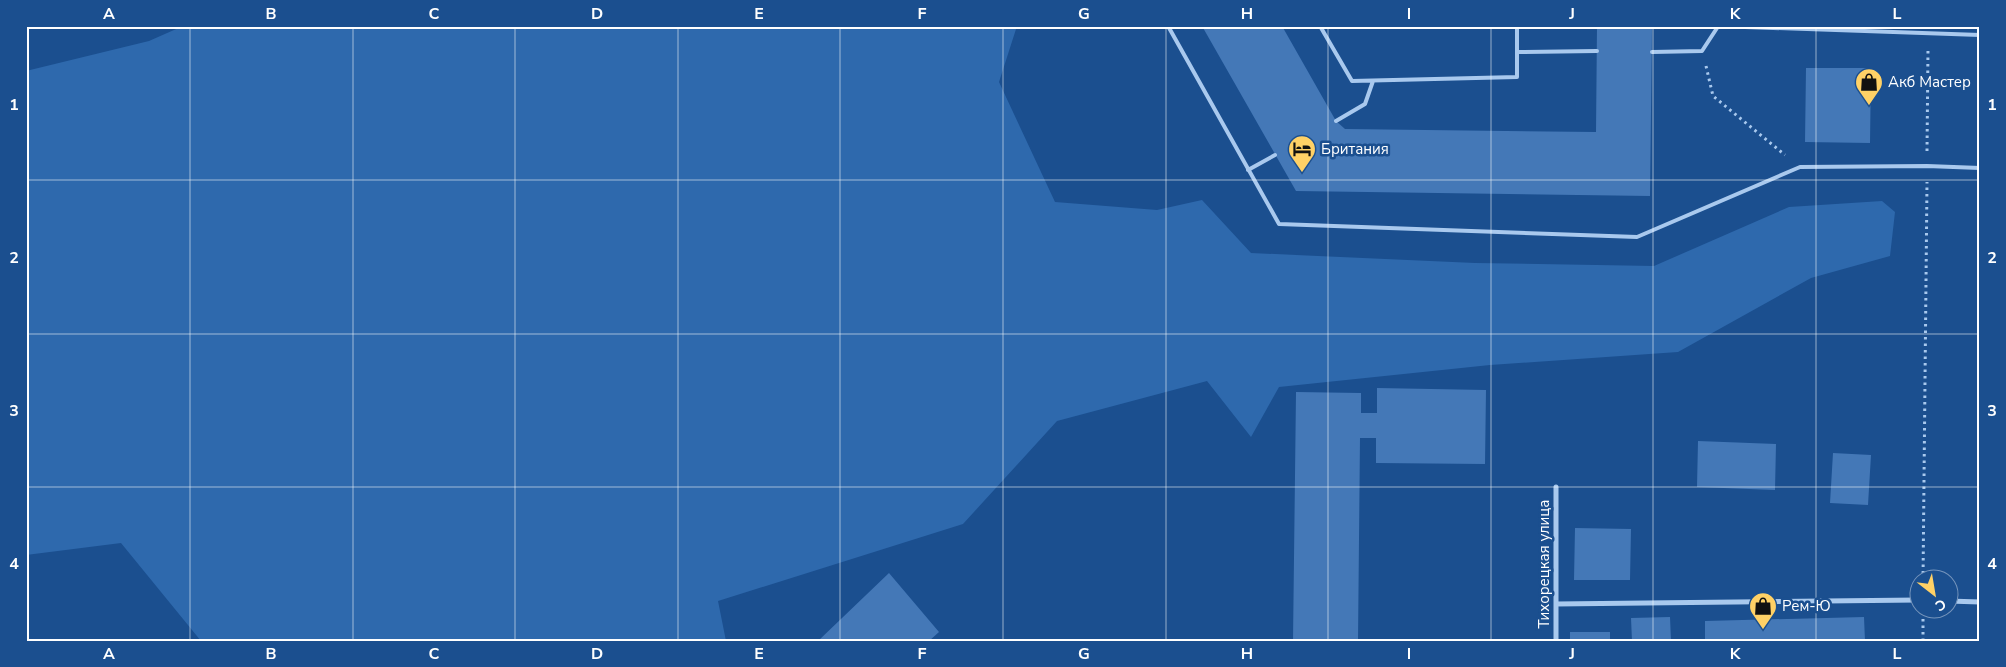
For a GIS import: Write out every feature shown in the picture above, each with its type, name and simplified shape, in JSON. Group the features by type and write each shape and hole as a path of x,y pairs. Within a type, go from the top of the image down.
{"street":[{"name":"Тихорецкая улица","path":"1556,486 1556,641"},
{"path":"1556,604 1908,600"},
{"path":"1958,601 1980,602"}],"lane":[{"path":"1168,26 1279,224 1636,237 1800,167 1927,166 1980,168"},
{"path":"1320,26 1352,81 1517,77 1517,26"},
{"path":"1652,52 1702,51 1717,27 1980,34"},
{"path":"1517,52 1597,52"},
{"path":"1336,121 1365,104 1373,81"},
{"path":"1248,170 1275,155"}],"path":[{"path":"1923,570 1928,34"},
{"path":"1702,51 1713,96 1800,167"},
{"path":"1923,620 1923,641"}],"shaded area":[{"path":"183,26 1017,26 999,82 1055,202 1157,210 1202,200 1251,253 1475,263 1654,266 1789,207 1882,201 1895,212 1890,256 1811,278 1678,352 1490,365 1279,387 1251,437 1207,381 1057,421 963,524 718,601 726,641 201,641 121,543 26,555 26,71 149,41"}],"building":[{"path":"1202,26 1282,26 1336,121 1345,129 1596,132 1597,26 1652,26 1650,196 1296,191"},
{"path":"1806,68 1871,68 1870,143 1805,142"},
{"path":"1377,388 1486,390 1485,464 1376,463 1376,438 1360,438 1358,641 1293,641 1296,392 1361,393 1361,413 1377,413"},
{"path":"1698,441 1776,444 1775,490 1697,487"},
{"path":"1833,453 1871,455 1868,505 1830,503"},
{"path":"1575,528 1631,529 1630,580 1574,580"},
{"path":"889,573 939,632 929,641 818,641"},
{"path":"1670,617 1671,641 1632,641 1631,618"},
{"path":"1864,617 1865,641 1705,641 1705,621"},
{"path":"1570,632 1610,632 1610,641 1570,641"}],"place":[{"name":"Акб Мастер","path":"1869,106"},
{"name":"Британия","path":"1302,173"},
{"name":"Рем-Ю","path":"1763,630"}]}
